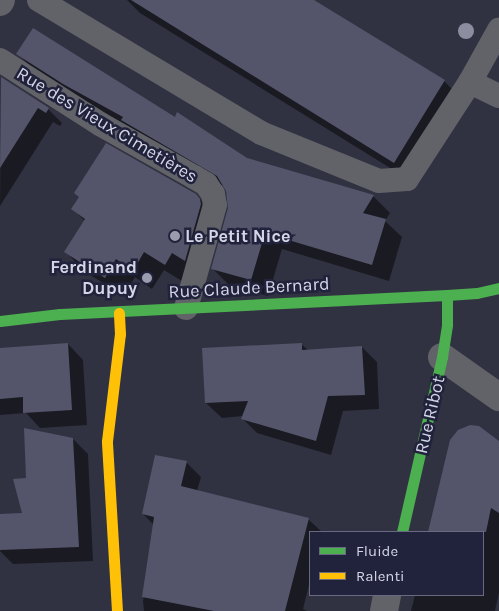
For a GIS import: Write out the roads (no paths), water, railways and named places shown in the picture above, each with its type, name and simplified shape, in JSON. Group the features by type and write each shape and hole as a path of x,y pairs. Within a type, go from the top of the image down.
{"street":[{"name":"Rue Claude Bernard","path":"0,321 60,314 119,313 447,295 477,293 499,288"},
{"name":"Rue Ribot","path":"402,531 442,357 447,324 447,295"},
{"path":"117,611 107,441 120,334 119,313"},
{"path":"442,357 499,397"},
{"path":"384,611 387,596"}],"lane":[{"path":"39,0 261,133 379,181 407,180 470,82 499,30"},
{"name":"Rue des Vieux Cimetières","path":"0,60 100,124 206,184 213,194 215,205 186,308"},
{"path":"470,82 499,96"}],"place":[{"name":"Le Petit Nice","path":"175,236"},
{"name":"Ferdinand Dupuy","path":"147,278"}]}
